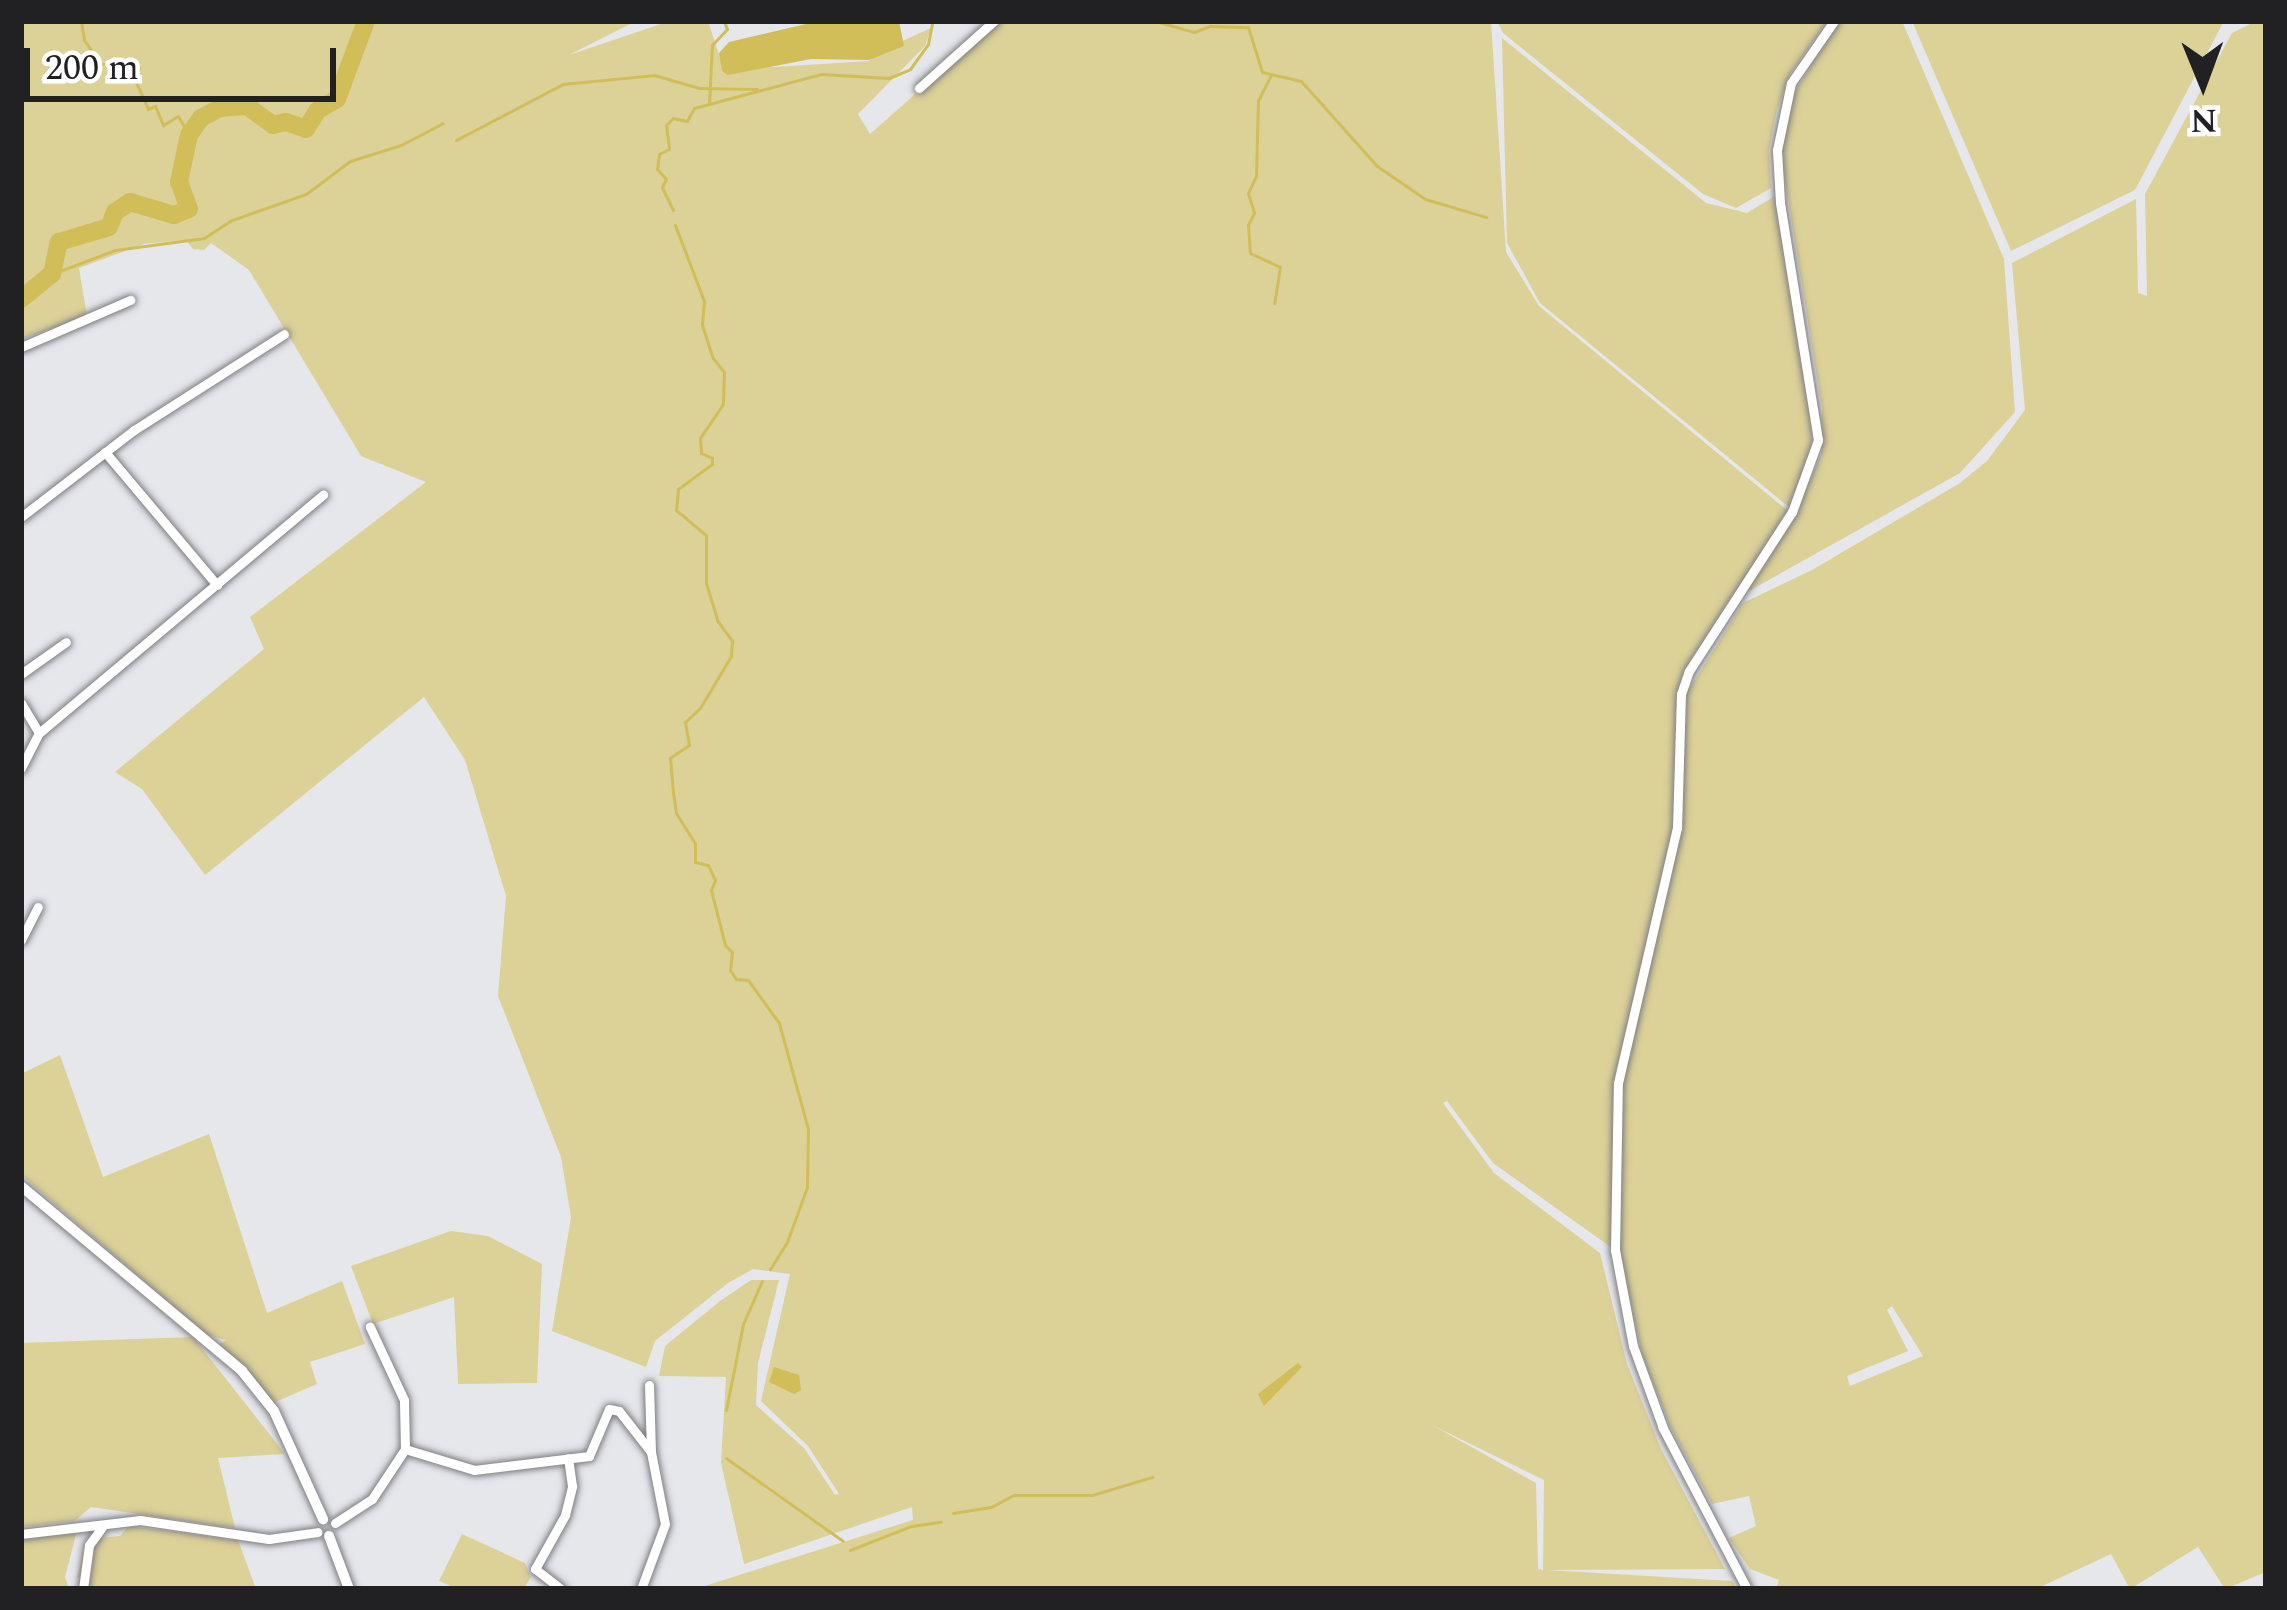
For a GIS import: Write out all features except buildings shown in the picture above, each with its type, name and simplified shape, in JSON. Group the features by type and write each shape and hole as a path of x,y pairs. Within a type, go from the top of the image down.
{"street":[{"path":"919,88 994,21"},
{"path":"1748,1589 1663,1428 1633,1346 1615,1250 1618,1084 1677,828 1681,694 1689,671 1792,512 1818,440 1780,202 1777,150 1791,83 1834,21"},
{"path":"21,346 130,300"},
{"path":"21,517 105,452 284,334"},
{"path":"105,452 217,585"},
{"path":"21,768 38,733 323,496"},
{"path":"21,674 66,642"},
{"path":"21,704 38,733"},
{"path":"21,940 38,907"},
{"path":"21,1186 242,1371 274,1411 349,1589"},
{"path":"21,1534 140,1520 269,1539 326,1528 372,1499 405,1449 404,1400 370,1327"},
{"path":"641,1589 665,1524 651,1452 649,1385"},
{"path":"405,1449 474,1470 589,1456 609,1409 619,1411 651,1452"},
{"path":"561,1589 535,1569 565,1515 572,1486 568,1459"},
{"path":"82,1589 89,1545 107,1522"}],"shaded area":[{"path":"21,21 636,21 569,55 670,21 708,21 724,70 869,61 874,54 931,28 925,46 858,114 870,134 998,21 1491,21 1506,252 1539,306 1788,511 1687,667 1674,827 1615,1076 1612,1248 1493,1163 1447,1101 1443,1103 1494,1173 1600,1253 1627,1364 1661,1449 1725,1569 1547,1570 1732,1581 1737,1589 1011,1589 1005,1585 1007,1589 695,1589 913,1520 912,1507 744,1564 721,1463 726,1377 659,1376 665,1346 720,1301 751,1280 779,1280 758,1363 756,1405 804,1448 835,1495 839,1494 808,1446 761,1401 790,1274 753,1269 728,1283 655,1341 646,1367 552,1331 571,1217 561,1157 498,996 506,896 465,760 424,697 205,875 142,789 115,772 264,649 250,617 426,482 361,456 249,270 211,243 204,250 193,249 186,240 144,244 79,268 87,316 21,339","holes":["1432,1425 1544,1480 1543,1570 1538,1569 1536,1483"]},
{"path":"819,21 899,21 904,46 869,60 811,59 728,75 722,71 719,53 729,42"},
{"path":"1497,21 1827,21 1790,74 1777,110 1769,150 1771,188 1736,208 1703,194 1503,33"},
{"path":"1839,21 1902,21 2004,259 2015,412 1960,473 1740,596 1796,513 1821,455 1822,408 1780,151 1789,101"},
{"path":"1912,21 2224,21 2135,190 2011,251"},
{"path":"2266,21 2266,1572 2225,1589 2198,1547 2130,1589 2111,1554 2036,1589 1776,1589 1779,1580 1750,1569 1729,1538 1756,1526 1749,1496 1712,1504 1671,1428 1643,1357 1617,1246 1622,1078 1682,829 1686,694 1743,603 1812,570 1960,483 1987,461 2025,410 2012,263 2136,199 2138,293 2147,296 2145,194 2232,33","holes":["1892,1306 1923,1356 1850,1386 1847,1376 1908,1351 1887,1310"]},
{"path":"1502,38 1706,203 1747,213 1775,196 1812,409 1811,452 1790,508 1540,303 1507,243"},
{"path":"60,1055 103,1177 209,1134 267,1313 342,1281 365,1344 310,1362 317,1384 273,1403 220,1344 226,1340 207,1335 21,1175 21,1074"},
{"path":"451,1231 488,1236 542,1264 537,1383 458,1384 454,1297 373,1324 351,1266"},
{"path":"193,1337 285,1454 218,1458 235,1528 91,1507 75,1521 21,1527 21,1343"},
{"path":"1298,1363 1302,1367 1264,1406 1258,1394"},
{"path":"774,1367 799,1375 801,1390 794,1394 769,1382"},
{"path":"129,1526 238,1540 256,1589 94,1589 77,1577 88,1539 120,1536"},
{"path":"77,1531 65,1577 69,1589 21,1589 21,1539"},
{"path":"462,1534 525,1563 531,1577 524,1589 458,1589 439,1581"}],"waterway":[{"path":"81,21 84,40 101,64 139,68 135,80 148,109 155,106 163,125 178,116 189,135"},
{"path":"21,299 52,274 59,242 109,227 115,212 130,202 174,215 189,209 179,182 189,135 201,118 220,108 247,106 273,125 286,122 306,129 318,110 337,99 366,21"},
{"path":"673,210 662,187 666,179 657,169 659,154 669,149 666,125 673,118 687,121 694,108 709,104 712,45 727,29 724,21"},
{"path":"1155,21 1194,32 1210,26 1248,27 1262,72 1301,81 1377,166 1425,199 1486,217"},
{"path":"709,104 821,74 889,78 910,69 928,44 932,23"},
{"path":"456,140 563,84 654,75 699,88 757,89"},
{"path":"1271,75 1258,100 1256,176 1248,193 1254,213 1248,225 1250,253 1280,267 1274,304"},
{"path":"52,274 115,250 204,238 232,220 306,194 350,161 401,145 443,123"},
{"path":"675,225 704,301 702,325 713,358 724,372 723,404 700,438 701,453 712,458 712,464 678,489 676,510 706,535 706,583 717,620 732,641 731,656 700,708 685,722 689,745 670,758 673,793 676,813 695,844 695,862 708,865 715,880 711,890 725,945 732,952 730,970 736,979 748,980 779,1023 808,1129 807,1187 787,1242 770,1269"},
{"path":"726,1410 743,1324 762,1281"},
{"path":"726,1458 843,1541"},
{"path":"953,1513 991,1507 1014,1495 1092,1495 1152,1477"},
{"path":"850,1550 911,1526 941,1522"}]}
